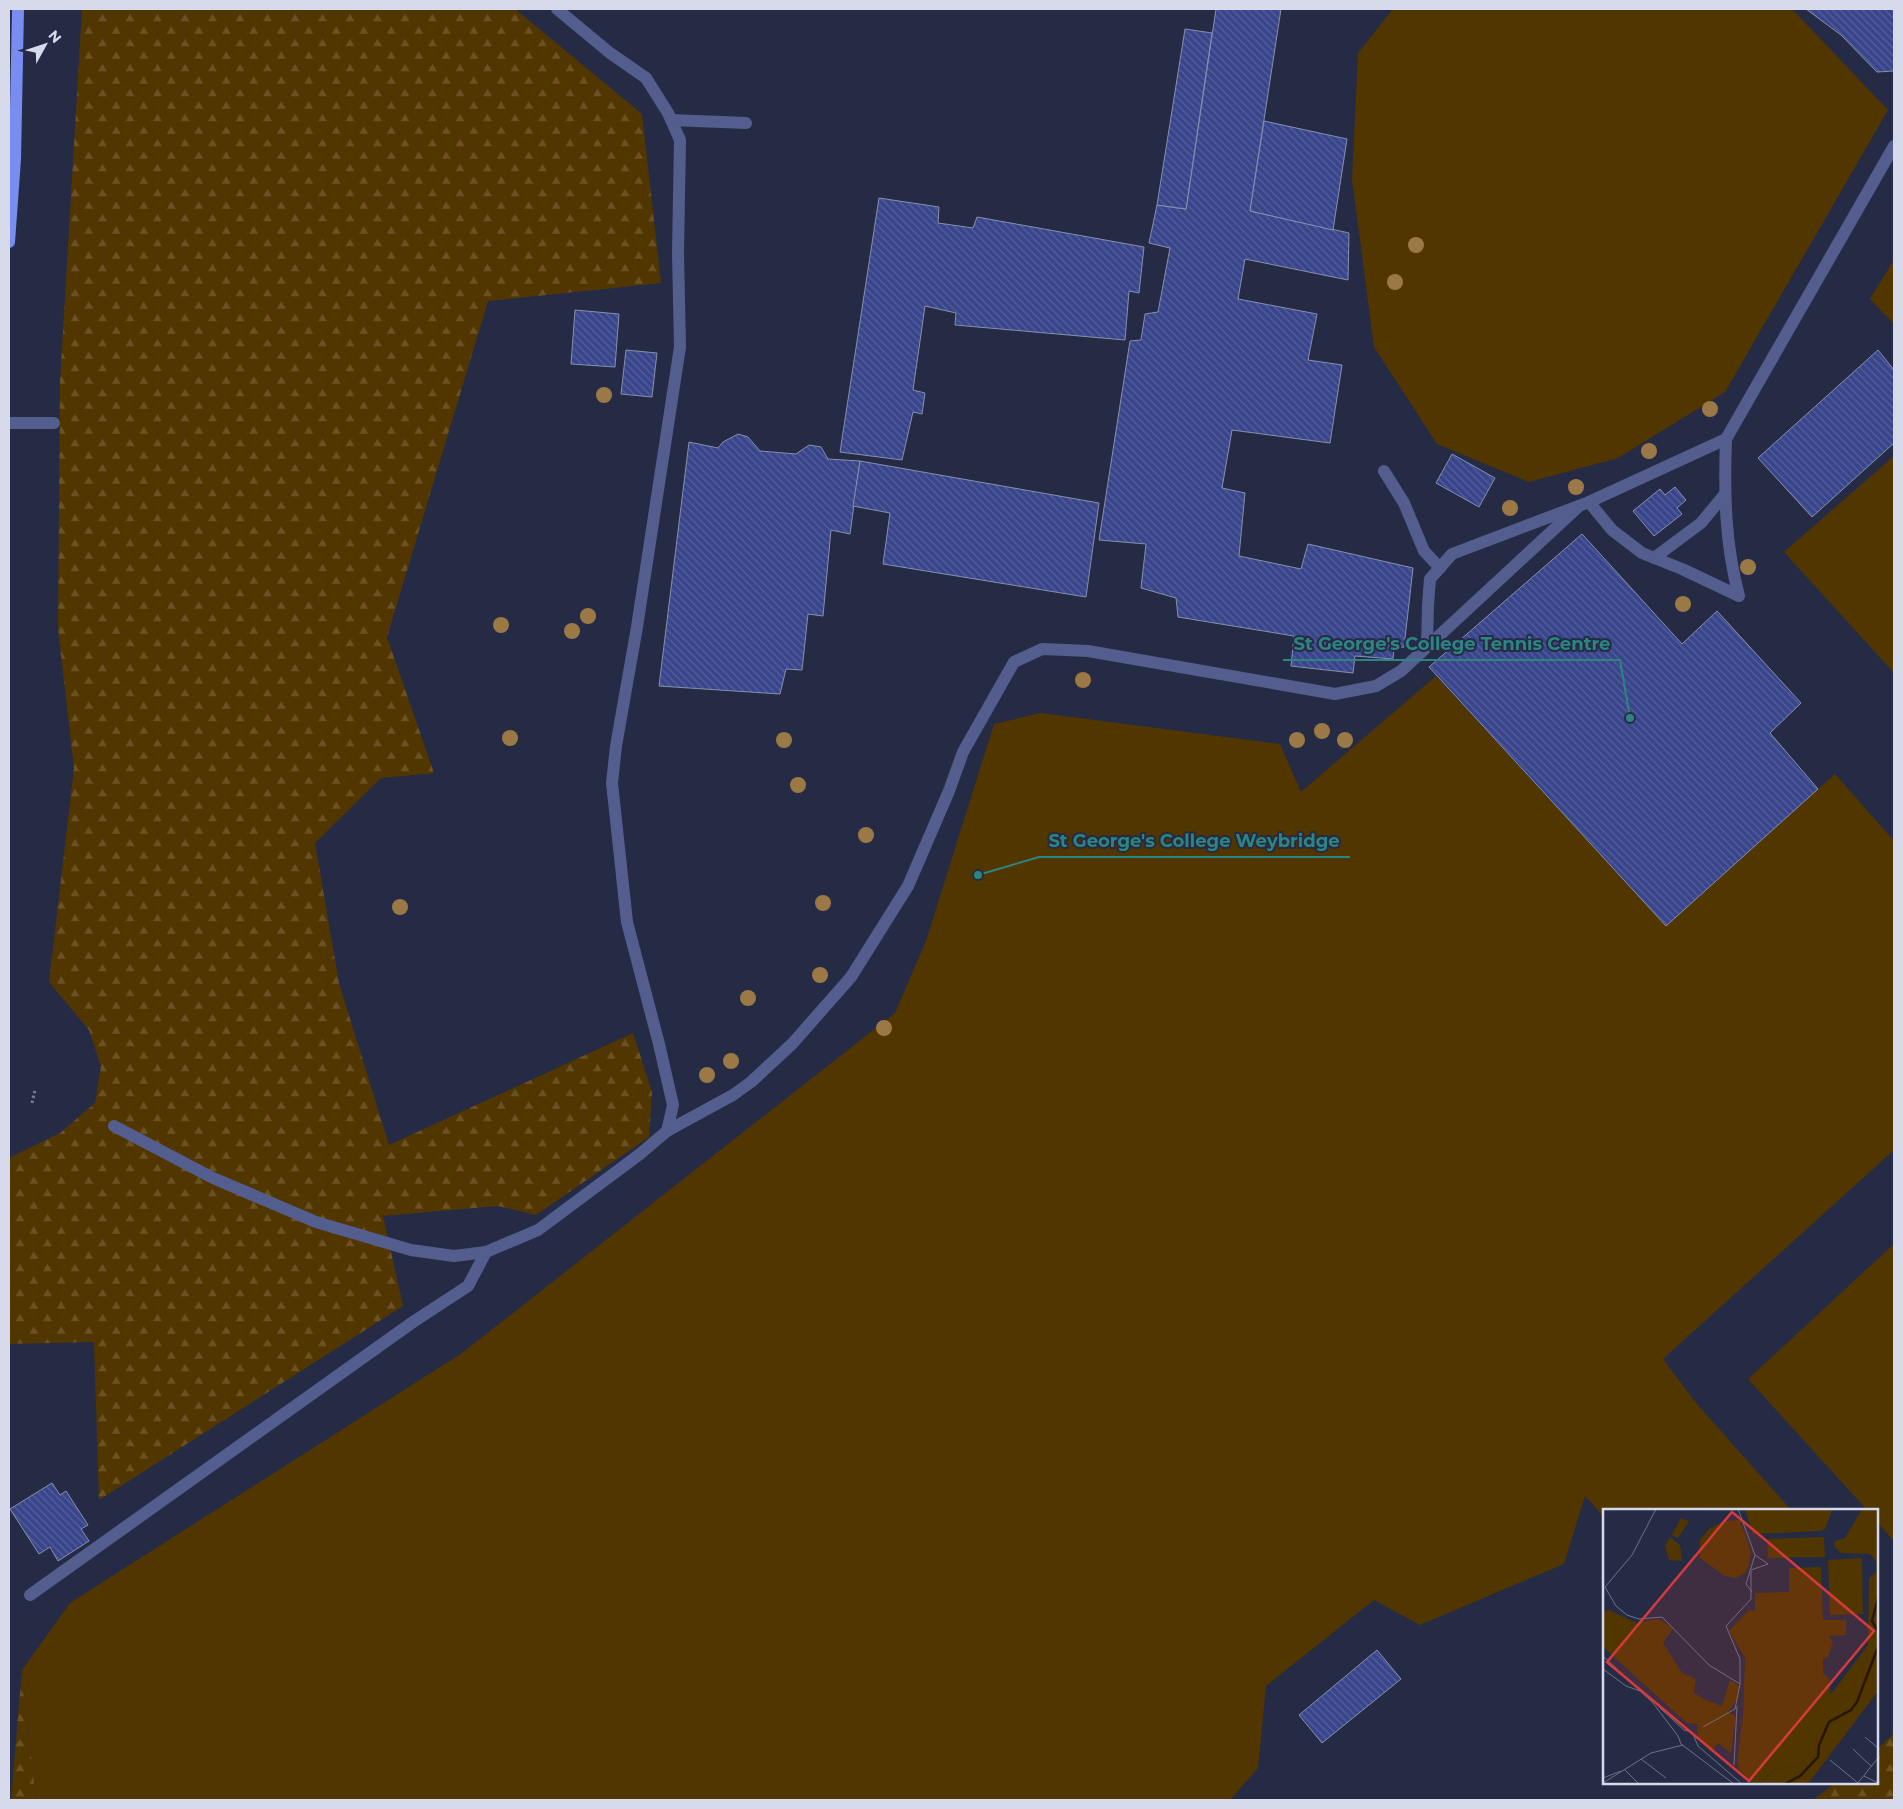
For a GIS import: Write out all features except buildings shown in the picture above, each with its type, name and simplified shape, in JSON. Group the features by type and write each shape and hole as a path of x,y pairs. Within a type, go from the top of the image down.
{"main road":[{"path":"9,242 15,159 18,9"}],"lane":[{"path":"557,9 610,53 646,78 671,120 680,140 678,252 680,346 637,627 616,746 612,783 627,922 660,1044 673,1105 667,1131"},
{"path":"671,120 746,123"},
{"path":"1584,504 1612,530 1642,553 1739,596 1731,566 1726,494 1726,439 1894,146"},
{"path":"9,423 54,423"},
{"path":"1428,646 1430,579 1452,554 1584,504 1726,439"},
{"path":"1384,471 1404,503 1424,551 1440,568"},
{"path":"1654,558 1701,523 1726,494"},
{"path":"114,1126 213,1178 316,1222 411,1250 454,1256 486,1252 538,1230 640,1154 667,1131 733,1095 751,1082 792,1044 851,977 908,886 950,791 963,752 1014,662 1042,649 1088,651 1335,694 1376,686 1401,671 1584,504"},
{"path":"30,1595 413,1322 468,1286 486,1252"}],"path":[{"path":"32,1103 35,1090"}],"green space":[{"path":"82,9 515,9 642,114 661,283 488,301 387,637 434,773 381,778 315,843 339,983 389,1145 633,1033 652,1092 649,1137 536,1215 498,1206 383,1216 403,1306 99,1500 94,1342 9,1344 9,1158 60,1133 95,1103 101,1066 89,1030 49,982 74,768 58,628 60,382"},
{"path":"1393,9 1792,9 1888,110 1725,392 1618,458 1529,482 1437,444 1374,347 1352,179 1358,53"},
{"path":"1894,260 1894,324 1870,299"},
{"path":"1894,456 1894,673 1784,552"},
{"path":"1436,676 1666,926 1835,774 1894,841 1894,1150 1663,1359 1696,1403 1790,1509 1603,1509 1603,1516 1585,1496 1564,1564 1420,1625 1374,1600 1266,1686 1258,1768 1230,1800 36,1800 22,1670 70,1603 462,1353 895,1013 926,941 994,724 1041,713 1280,744 1301,792"},
{"path":"1894,1244 1894,1541 1878,1523 1878,1509 1866,1509 1748,1379"},
{"path":"22,1670 36,1800 11,1800"},
{"path":"1894,1734 1894,1800 1813,1800 1834,1784 1878,1784 1878,1748"}],"place":[{"name":"St George's College Tennis Centre","path":"1630,718"},
{"name":"St George's College Weybridge","path":"978,875"}]}
